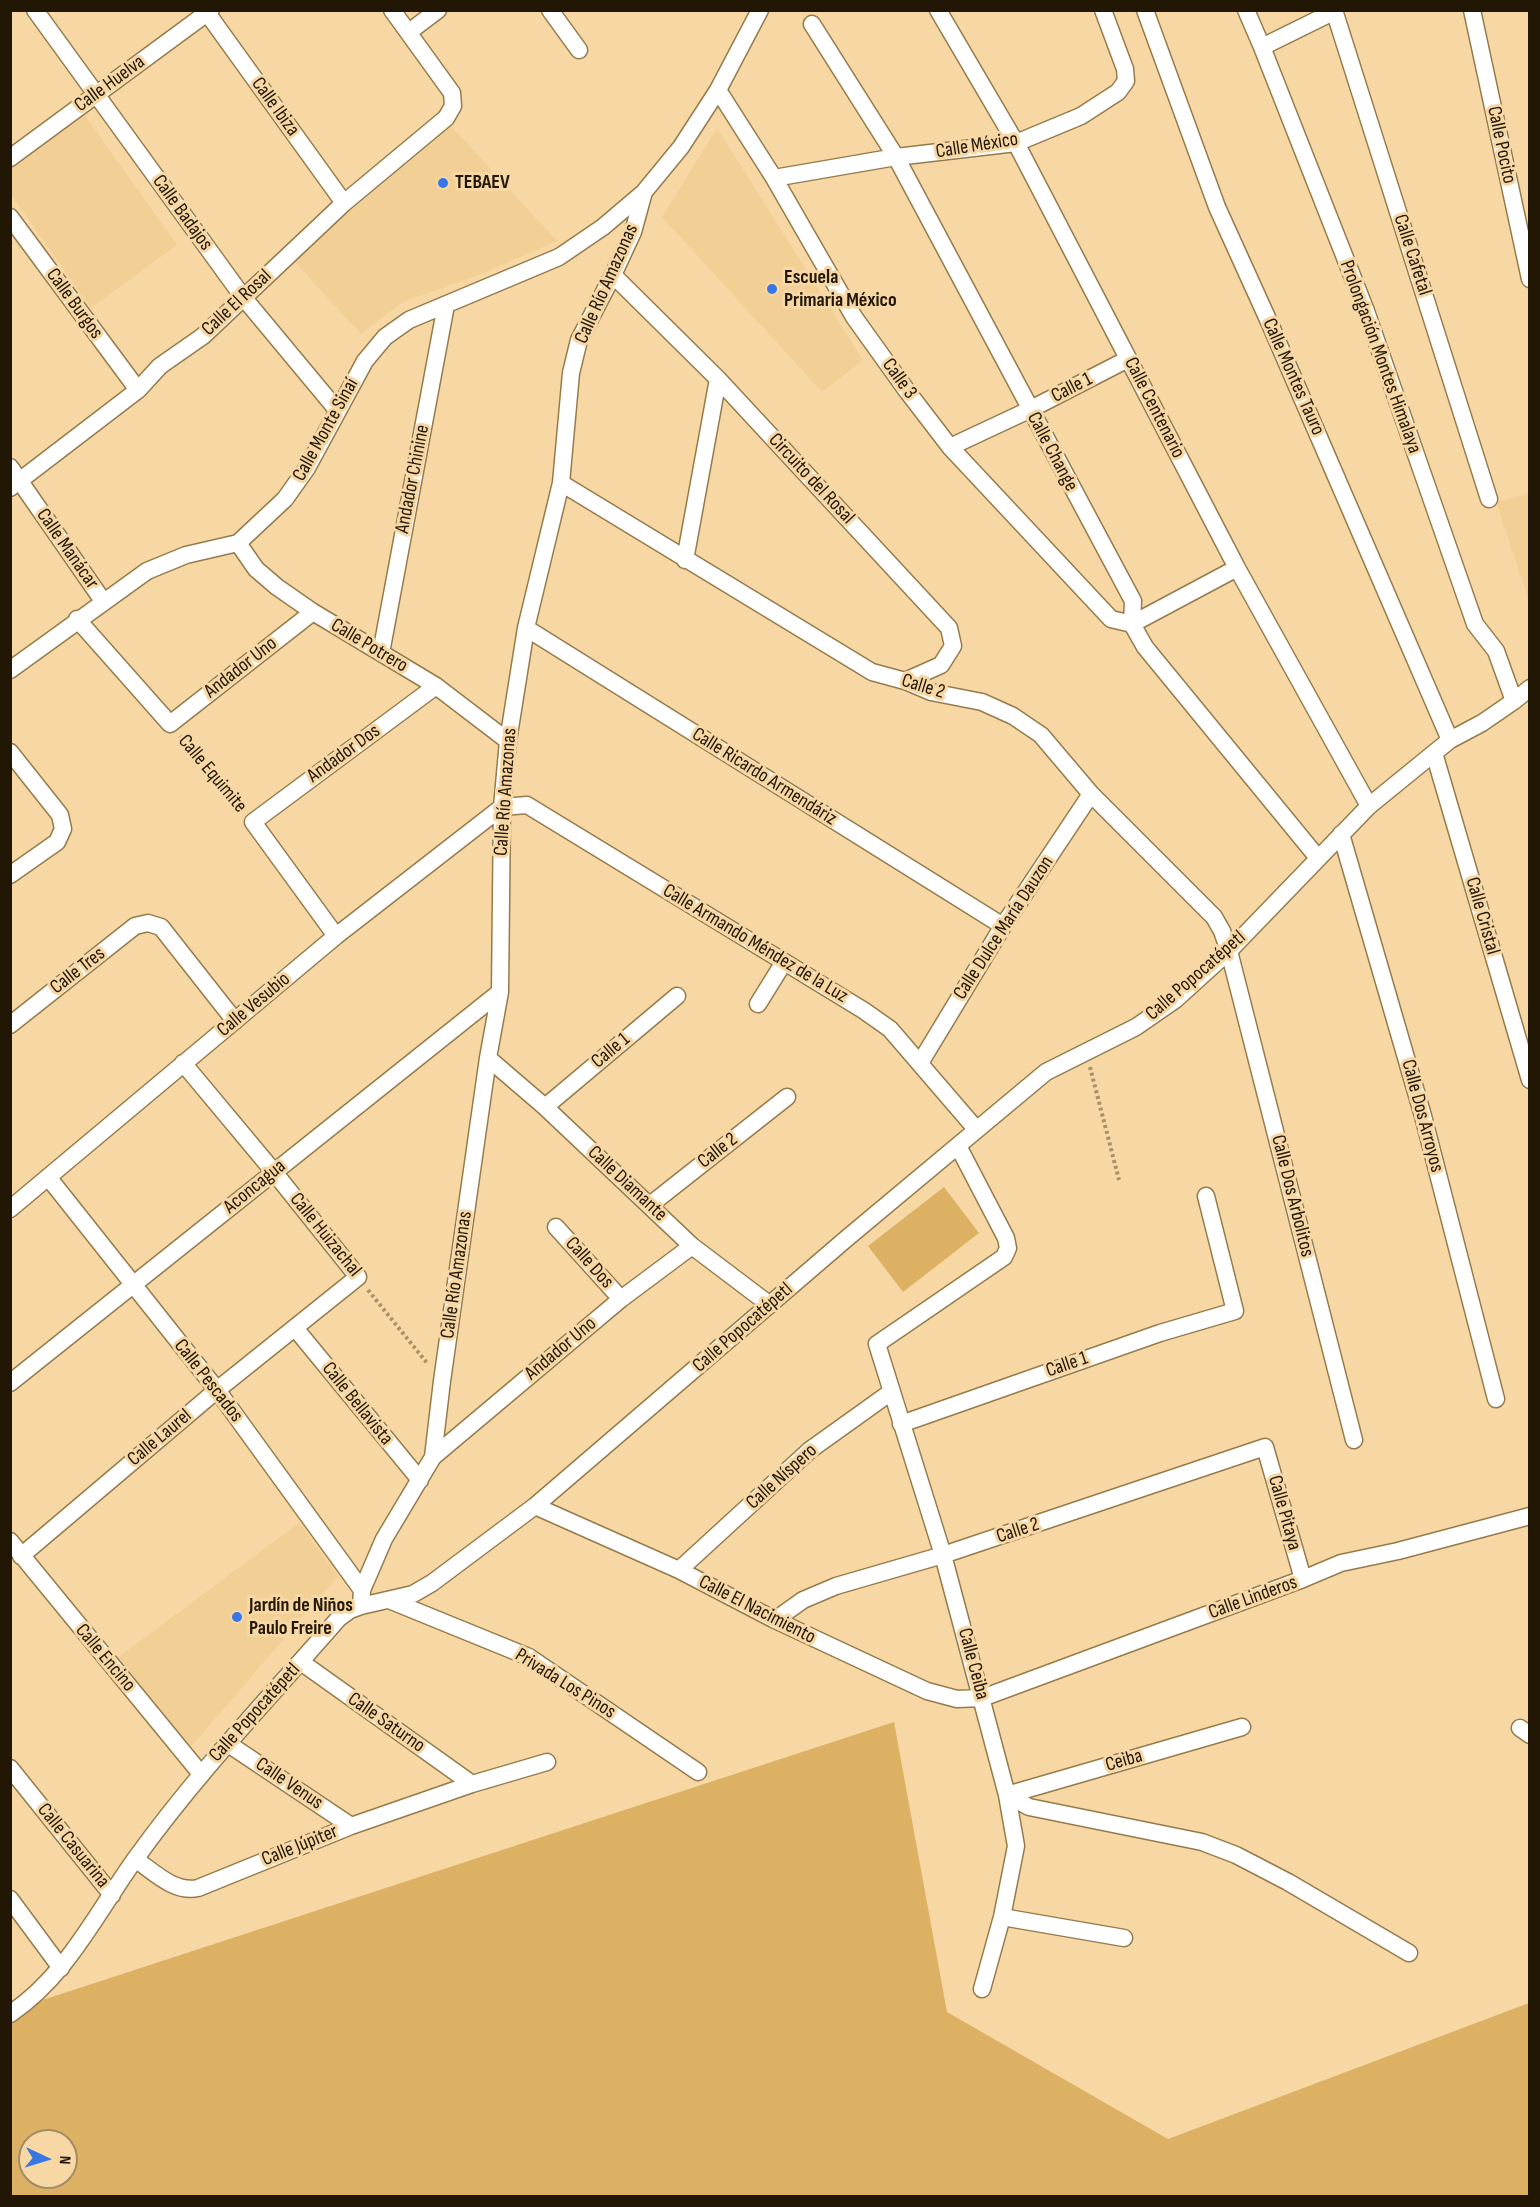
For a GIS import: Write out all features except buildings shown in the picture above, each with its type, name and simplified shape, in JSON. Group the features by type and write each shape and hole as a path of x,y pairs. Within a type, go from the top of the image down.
{"street":[{"name":"Calle Badajos","path":"35,10 243,297 337,410"},
{"path":"392,10 409,32 438,10"},
{"path":"550,10 579,51"},
{"name":"Calle Río Amazonas","path":"362,1598 384,1539 434,1457 442,1381 488,1058 500,992 502,807 508,741 526,628 561,483 571,373 579,340 633,232 644,192 681,147 718,90 760,10"},
{"name":"Calle Centenario","path":"938,10 1016,143 1237,568 1369,806"},
{"name":"Calle México","path":"774,178 896,157 1016,143 1081,116 1119,92 1126,81 1125,69 1103,10"},
{"name":"Calle Montes Tauro","path":"1145,10 1217,207 1450,740"},
{"name":"Prolongación Montes Himalaya","path":"1246,10 1366,311 1474,624 1496,651 1514,701"},
{"name":"Calle Pocito","path":"1472,10 1530,279"},
{"name":"Calle Huelva","path":"10,158 208,11"},
{"name":"Calle Ibiza","path":"208,11 344,203"},
{"path":"1262,47 1334,11"},
{"name":"Calle Cafetal","path":"1334,11 1489,499"},
{"name":"Calle Change","path":"812,24 896,157 1029,410 1133,601 1132,624 1145,646 1318,858"},
{"name":"Calle El Rosal","path":"14,478 138,390 160,366 203,336 344,203 446,118 453,106 452,93 409,32"},
{"name":"Calle 3","path":"718,90 774,178 854,317 950,447 1111,619 1132,624"},
{"name":"Calle Monte Sinaí","path":"238,543 285,499 307,468 365,361 385,337 409,320 559,257 603,227 644,192"},
{"name":"Calle Burgos","path":"10,217 138,390"},
{"name":"Circuito del Rosal","path":"613,275 718,379 949,628 953,646 941,665 905,681"},
{"name":"Andador Chinine","path":"381,653 446,305"},
{"name":"Calle 1","path":"950,447 1029,410 1128,359"},
{"path":"685,560 718,379"},
{"name":"Calle Manácar","path":"14,478 103,601"},
{"name":"Calle 2","path":"561,483 872,672 905,681 931,692 982,702 1013,716 1041,735 1091,794 1214,916 1229,951"},
{"path":"10,670 147,571 186,555 238,543"},
{"name":"Calle Potrero","path":"238,543 256,569 277,587 436,686 508,741"},
{"path":"1132,624 1237,568"},
{"name":"Andador Uno","path":"170,724 314,612"},
{"name":"Calle Equimite","path":"77,620 170,724"},
{"name":"Calle Ricardo Armendáriz","path":"526,628 1003,927"},
{"name":"Andador Dos","path":"253,822 436,686"},
{"name":"Calle Popocatépetl","path":"10,2014 29,2001 61,1968 135,1859 201,1774 339,1618 362,1598 389,1600 413,1594 432,1583 535,1506 976,1129 1046,1072 1136,1027 1175,1000 1229,951 1369,806 1450,740 1482,723 1530,688"},
{"path":"10,753 60,815 63,829 57,842 10,875"},
{"name":"Calle Cristal","path":"1434,753 1530,1080"},
{"name":"Calle Dulce María Dauzon","path":"920,1062 1003,927 1091,794"},
{"name":"Calle Armando Méndez de la Luz","path":"502,807 527,805 891,1029 976,1129"},
{"name":"Calle Vesubio","path":"10,1209 336,936 502,807"},
{"name":"Calle Equimite","path":"253,822 336,936"},
{"name":"Calle Dos Arroyos","path":"1341,834 1424,1116 1496,1399"},
{"name":"Calle Tres","path":"10,1025 135,926 148,923 161,927 235,1021"},
{"name":"Calle Dos Arbolitos","path":"1229,951 1354,1440"},
{"path":"758,1004 784,962"},
{"name":"Aconcagua","path":"10,1383 500,992"},
{"name":"Calle 1","path":"545,1107 677,996"},
{"name":"Calle Diamante","path":"488,1058 545,1107 692,1246 770,1305"},
{"name":"Calle Huizachal","path":"183,1063 358,1277"},
{"name":"Calle 2","path":"650,1205 787,1097"},
{"name":"Calle Ceiba","path":"958,1146 1006,1238 1008,1248 1004,1257 877,1344 943,1555 1007,1796 1016,1846 1002,1917 982,1989"},
{"name":"Calle Pescados","path":"48,1177 217,1390 362,1598"},
{"name":"Calle 1","path":"901,1424 1160,1333 1235,1311 1206,1196"},
{"name":"Calle Dos","path":"556,1227 621,1299"},
{"name":"Andador Uno","path":"434,1457 621,1299 692,1246"},
{"name":"Calle Laurel","path":"21,1556 217,1390 358,1277"},
{"name":"Calle Bellavista","path":"295,1328 420,1480"},
{"name":"Calle Níspero","path":"679,1570 810,1450 891,1392"},
{"name":"Calle 2","path":"775,1620 803,1600 836,1586 943,1555 1265,1447"},
{"name":"Calle Pitaya","path":"1265,1447 1303,1579"},
{"name":"Calle El Nacimiento","path":"535,1506 679,1570 775,1620 927,1691 957,1699 982,1698"},
{"name":"Calle Linderos","path":"982,1698 1341,1563 1398,1551 1530,1516"},
{"name":"Calle Encino","path":"10,1541 201,1774"},
{"name":"Privada Los Pinos","path":"389,1600 529,1656 698,1772"},
{"name":"Calle Saturno","path":"301,1662 472,1784"},
{"name":"Ceiba","path":"1007,1796 1242,1727"},
{"name":"Calle Venus","path":"227,1743 351,1826"},
{"name":"Calle Júpiter","path":"135,1859 174,1887 187,1891 351,1826 472,1784 547,1762"},
{"name":"Calle Casuarina","path":"10,1768 112,1895"},
{"path":"1007,1796 1029,1807 1202,1842 1236,1855 1288,1882 1408,1953"},
{"path":"10,1899 61,1968"},
{"path":"1002,1917 1124,1938"}],"path":[{"name":"Calle Equimite","path":"170,724 253,822"},
{"path":"1086,1052 1119,1180"},
{"name":"Calle Huizachal","path":"358,1277 442,1381"}],"shaded area":[{"path":"84,114 177,245 91,308 11,195 10,167"},
{"name":"TEBAEV","path":"449,124 557,241 484,273 403,302 361,334 294,261"},
{"name":"Escuela Primaria México","path":"717,128 863,360 822,392 662,217"},
{"path":"1529,493 1529,601 1496,502"},
{"path":"944,1187 979,1233 903,1292 868,1246"},
{"name":"Jardín de Niños Paulo Freire","path":"299,1523 338,1576 189,1749 117,1658"},
{"path":"894,1722 947,2012 1168,2139 1529,2003 1529,2196 11,2196 10,2013 15,2009"}],"place":[{"name":"TEBAEV","path":"443,183"},
{"name":"Escuela Primaria México","path":"772,289"},
{"name":"Jardín de Niños Paulo Freire","path":"237,1617"}]}
